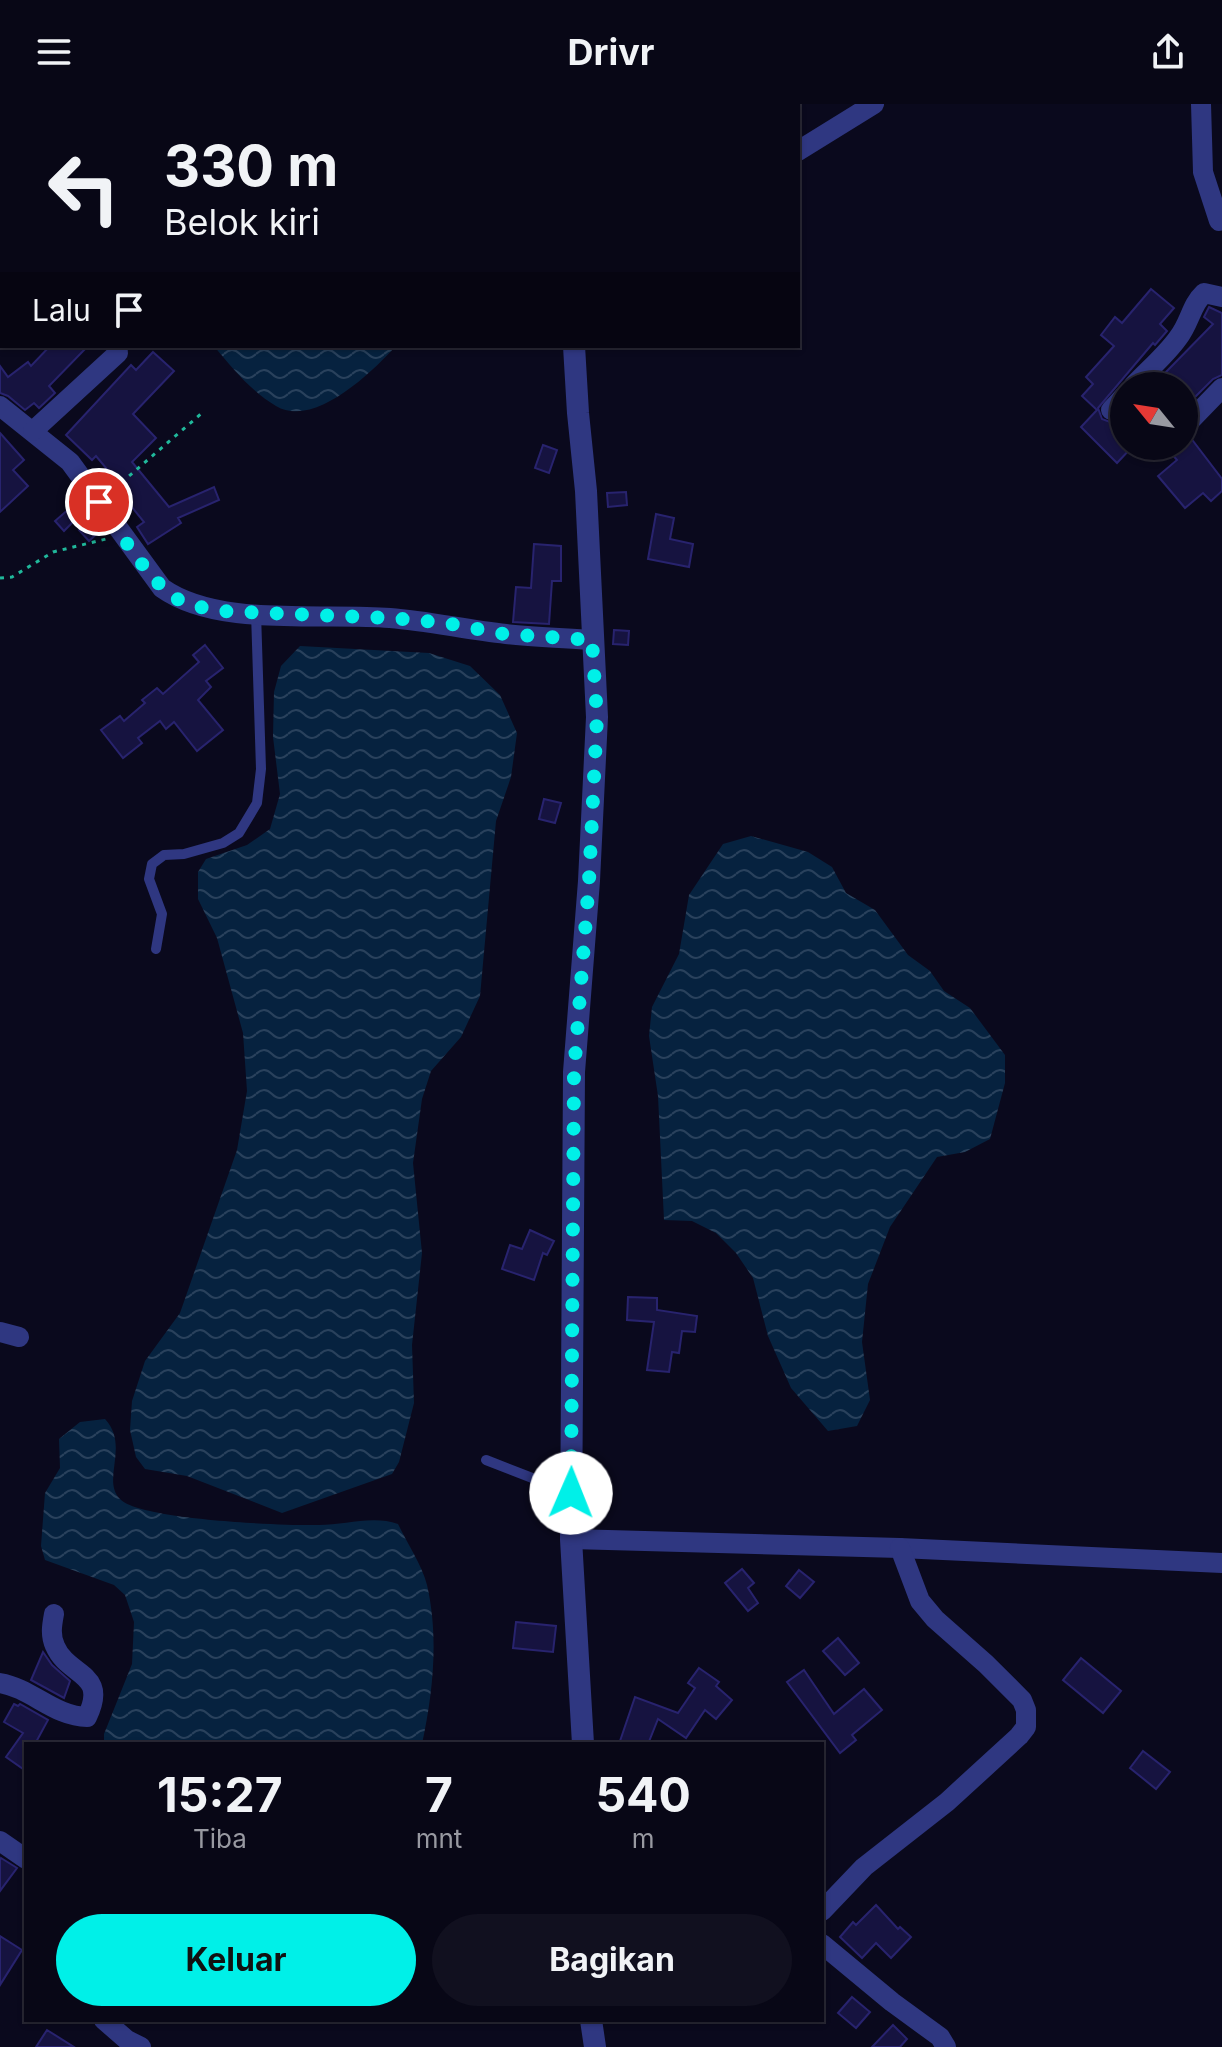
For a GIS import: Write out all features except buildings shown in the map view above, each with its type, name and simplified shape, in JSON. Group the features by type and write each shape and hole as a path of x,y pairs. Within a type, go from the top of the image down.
{"street":[{"path":"800,150 874,104"},
{"path":"1201,104 1203,172 1219,221"},
{"path":"1146,372 1178,338 1189,321 1195,302 1204,293 1222,297"},
{"path":"574,348 586,491 597,717 589,881 574,1072 571,1539 583,1742"},
{"path":"33,431 118,353"},
{"path":"1198,413 1222,388"},
{"path":"0,406 70,462 162,588 179,600 218,611 390,618 446,623 504,634 592,640"},
{"path":"571,1539 900,1548 1222,1563"},
{"path":"824,1909 864,1867 947,1802 1026,1727 1026,1710 1022,1700 935,1619 920,1601 900,1548"},
{"path":"0,1683 15,1687 73,1717 87,1717 95,1702 92,1682 56,1649 51,1632 54,1614"},
{"path":"0,1841 24,1858"},
{"path":"824,1946 940,2037 946,2047"},
{"path":"106,2022 130,2045"},
{"path":"591,2022 595,2047"}],"lane":[{"path":"156,949 162,914 149,879 152,864 164,855 184,854 223,843 239,833 257,803 261,769 256,613"},
{"path":"486,1460 571,1493"}],"path":[{"path":"99,502 202,413"},
{"path":"0,578 12,577 53,552 121,535"}],"water":[{"path":"216,348 394,348 358,382 324,404 307,410 291,411 276,406 235,371"},
{"path":"300,646 429,653 470,666 500,695 517,733 511,777 496,821 480,996 461,1037 431,1071 422,1099 413,1163 422,1253 412,1345 414,1403 399,1462 392,1474 282,1513 187,1476 145,1469 136,1457 130,1430 132,1401 145,1361 180,1313 237,1150 247,1091 243,1033 217,938 198,899 198,872 206,859 247,845 270,829 280,794 273,737 274,692 281,666"},
{"path":"751,836 808,852 832,867 846,893 875,910 908,955 930,971 944,991 970,1008 1005,1055 1005,1083 990,1139 965,1152 937,1157 890,1227 868,1284 862,1342 870,1400 857,1426 828,1431 791,1388 768,1336 753,1278 736,1253 716,1233 692,1221 664,1220 658,1096 649,1036 652,1007 679,954 689,895 723,844"},
{"path":"105,1419 112,1429 116,1451 115,1491 120,1499 133,1506 183,1517 247,1523 319,1525 379,1520 398,1524 422,1570 431,1605 433,1665 422,1742 104,1742 104,1734 132,1664 134,1622 125,1595 114,1585 45,1560 41,1546 45,1493 60,1468 59,1439 80,1422"}],"route":[{"path":"99,502 162,588 179,600 201,607 218,611 390,618 446,623 504,634 592,640 597,717 589,881 574,1072 571,1493"}]}
